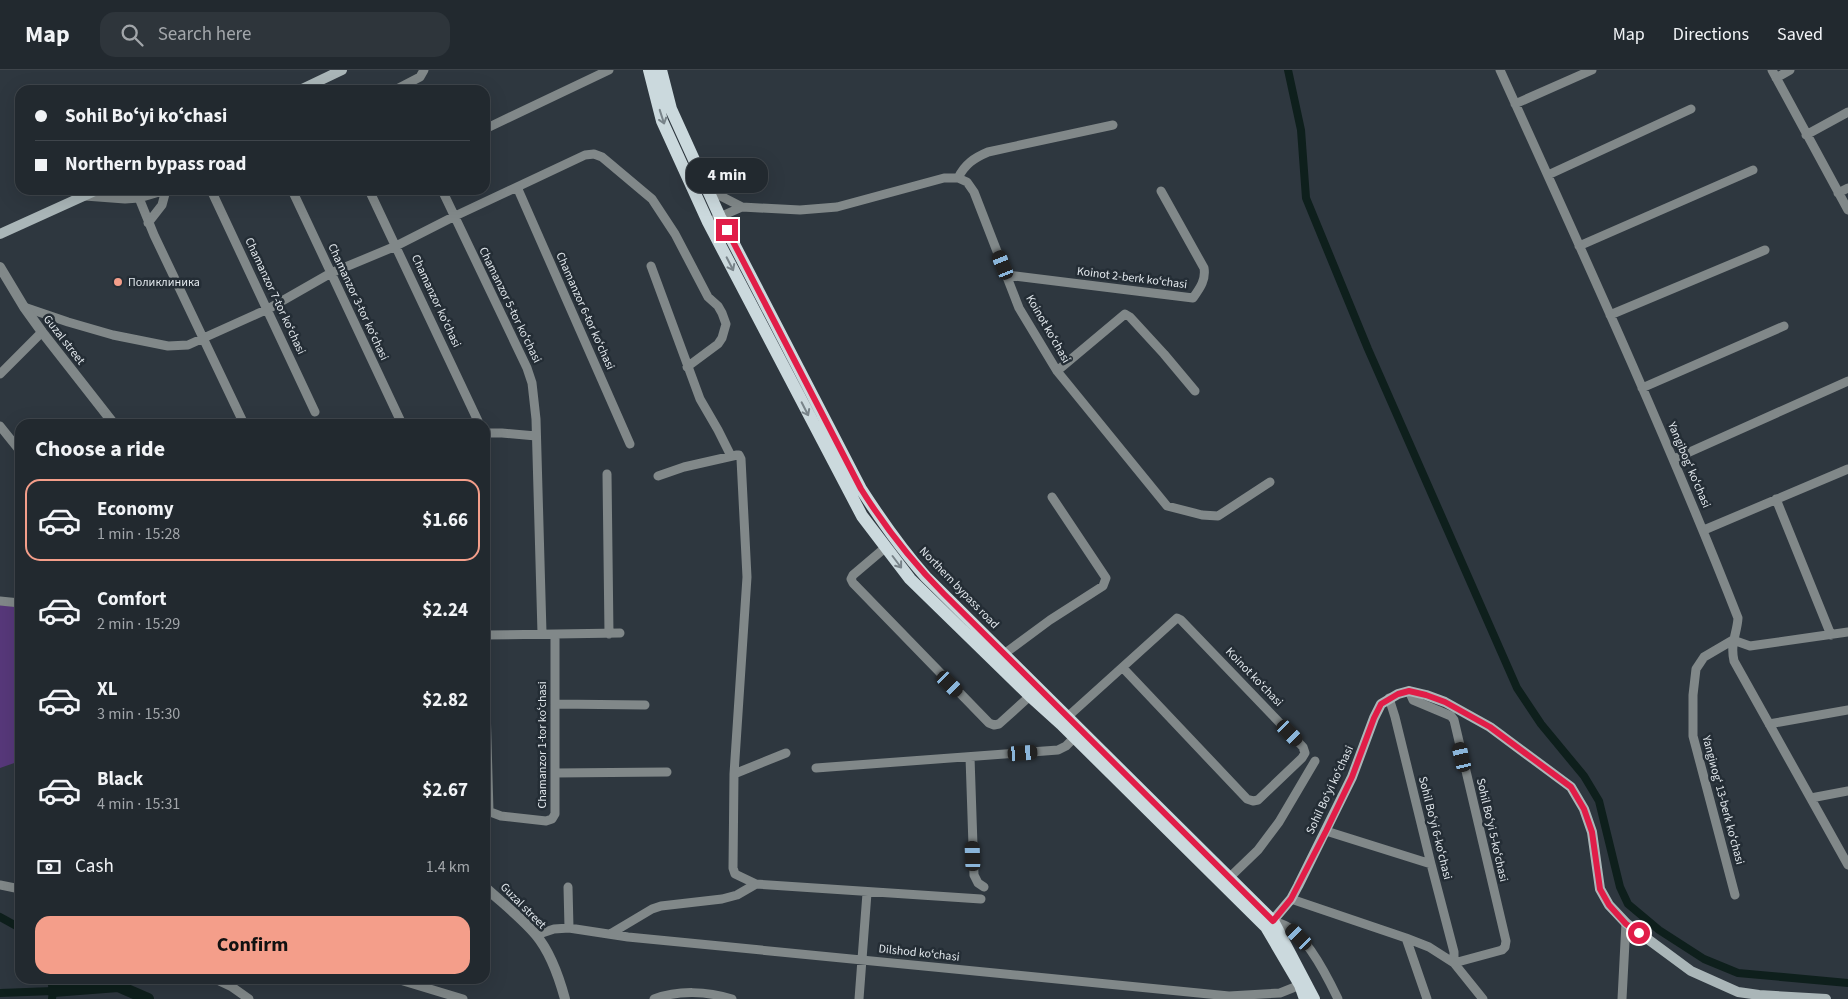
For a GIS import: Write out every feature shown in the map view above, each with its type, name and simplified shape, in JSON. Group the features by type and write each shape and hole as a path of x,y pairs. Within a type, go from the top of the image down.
{"main road":[{"path":"310,85 342,70"},
{"name":"Northern bypass road","path":"649,70 662,121 714,219 866,496 911,560 1004,654 1064,720 1230,877 1270,924 1314,999"},
{"name":"Northern bypass road","path":"661,70 671,109 706,188 714,219 822,442 862,516 910,579 1030,696 1064,720 1074,738 1270,924 1305,999"},
{"path":"0,234 85,196"},
{"path":"822,442 833,434"},
{"path":"1389,698 1409,691 1445,702 1490,727 1571,787 1584,809 1592,832 1600,889 1609,905 1626,924 1691,971 1732,990 1759,996 1826,999"},
{"name":"Sohil Boʻyi koʻchasi","path":"1270,924 1291,899 1352,777 1374,718 1381,704 1389,698"}],"street":[{"path":"405,85 420,77 424,70"},
{"path":"490,127 609,70"},
{"name":"Yangibogʻ koʻchasi","path":"1500,70 1704,530 1738,618 1732,650 1734,661 1848,865"},
{"path":"1515,104 1592,70"},
{"path":"1790,70 1774,74 1848,210"},
{"path":"1548,175 1691,109"},
{"path":"1806,134 1848,112"},
{"path":"706,188 742,207 800,210 836,207 944,178 958,178 963,168 973,158 988,152 1113,126"},
{"path":"24,307 92,330 168,346 188,345 268,308 331,274 396,246 585,155 594,154 602,157 652,199 675,234 708,297 718,306 722,313 726,324 725,332 718,344 687,367"},
{"path":"1579,246 1753,170"},
{"name":"Koinot koʻchasi","path":"958,178 967,182 974,192 1019,308 1057,371 1167,506 1202,515 1218,516 1270,482"},
{"name":"Chamanzor 6-tor koʻchasi","path":"518,187 630,444"},
{"path":"1838,193 1848,188"},
{"name":"Koinot 2-berk koʻchasi","path":"1007,275 1193,298 1201,287 1205,276 1204,268 1161,191"},
{"path":"85,196 125,199 149,195"},
{"path":"148,223 162,205 165,195"},
{"name":"Chamanzor 7-tor koʻchasi","path":"213,195 268,308 315,412"},
{"name":"Chamanzor 3-tor koʻchasi","path":"294,195 400,419"},
{"name":"Chamanzor koʻchasi","path":"371,195 477,419"},
{"name":"Chamanzor 5-tor koʻchasi","path":"444,195 532,383 535,398 542,633"},
{"path":"139,198 148,223 242,419"},
{"path":"714,219 742,207"},
{"path":"1610,315 1765,250"},
{"path":"651,266 700,399 731,456"},
{"name":"Guzal street","path":"0,267 24,307 42,332 110,419"},
{"path":"1057,371 1125,314 1164,354 1195,391"},
{"path":"1642,388 1784,326"},
{"path":"0,374 42,332"},
{"path":"1674,459 1848,381"},
{"path":"0,426 15,445"},
{"path":"490,433 536,436"},
{"path":"658,476 684,467 731,456 739,455 741,459 747,577 734,774 733,868 735,874 756,884 981,899"},
{"path":"1704,530 1847,471"},
{"path":"607,474 609,634"},
{"path":"1004,654 1050,620 1103,586 1106,581 1106,578 1052,497"},
{"path":"1776,499 1831,635"},
{"path":"886,547 853,575 851,579 888,621 989,723 999,724 1030,696"},
{"path":"0,601 15,602"},
{"name":"Koinot koʻchasi","path":"1064,720 1177,618 1303,747 1305,753 1258,800 1247,799 1123,668"},
{"path":"1733,640 1750,646 1848,632"},
{"path":"490,635 620,633"},
{"name":"Chamanzor 1-tor koʻchasi","path":"490,812 501,816 546,820 552,819 555,814 555,635"},
{"name":"Yangiиogʻ 13-berk koʻchasi","path":"1733,640 1704,657 1696,669 1693,695 1693,736 1735,895"},
{"name":"Sohil Boʻyi 5-koʻchasi","path":"1409,691 1413,700 1449,715 1454,720 1506,941 1505,947 1502,950 1454,963"},
{"name":"Sohil Boʻyi 6-koʻchasi","path":"1389,698 1454,952 1454,963"},
{"path":"555,704 645,705"},
{"path":"1769,724 1848,710"},
{"path":"816,768 1058,750 1066,746 1074,738"},
{"path":"734,774 786,753"},
{"path":"970,757 974,875 978,883 984,887"},
{"path":"1230,877 1258,850 1279,822 1315,761"},
{"path":"555,773 667,772"},
{"path":"1811,798 1848,791"},
{"path":"1326,831 1431,864"},
{"path":"0,884 15,888"},
{"path":"610,934 652,909 661,906 722,900 737,895 756,884"},
{"path":"568,887 569,928"},
{"name":"Guzal street","path":"490,892 536,935 548,954 558,976 565,999"},
{"path":"859,999 867,892"},
{"path":"1291,899 1429,947 1454,963 1483,999"},
{"path":"1270,924 1289,927 1308,946 1338,999"},
{"path":"1622,999 1626,924"},
{"name":"Dilshod koʻchasi","path":"536,935 554,929 569,928 610,934 862,960 1229,996 1280,993 1300,986"},
{"path":"1406,938 1427,999"},
{"path":"226,984 249,999"},
{"path":"413,984 463,999"},
{"path":"654,999 668,994 703,993 732,999"}],"shaded area":[{"path":"0,605 15,606 15,763 0,768"}],"waterway":[{"path":"1288,70 1301,130 1306,198 1368,349 1517,688 1541,724 1584,776 1599,801 1620,887 1628,904 1659,930 1704,959 1738,973 1848,983"},
{"path":"0,917 15,925"},
{"path":"52,984 52,999"},
{"path":"53,991 118,986 148,999"},
{"path":"0,993 53,991"}],"place":[{"name":"Поликлиника","path":"118,282"}],"route":[{"path":"727,230 861,489 878,516 911,560 1273,921 1291,899 1326,831 1352,777 1381,704 1389,698 1409,691 1445,702 1490,727 1571,787 1584,809 1592,832 1600,889 1609,905 1626,924 1639,933"}]}
